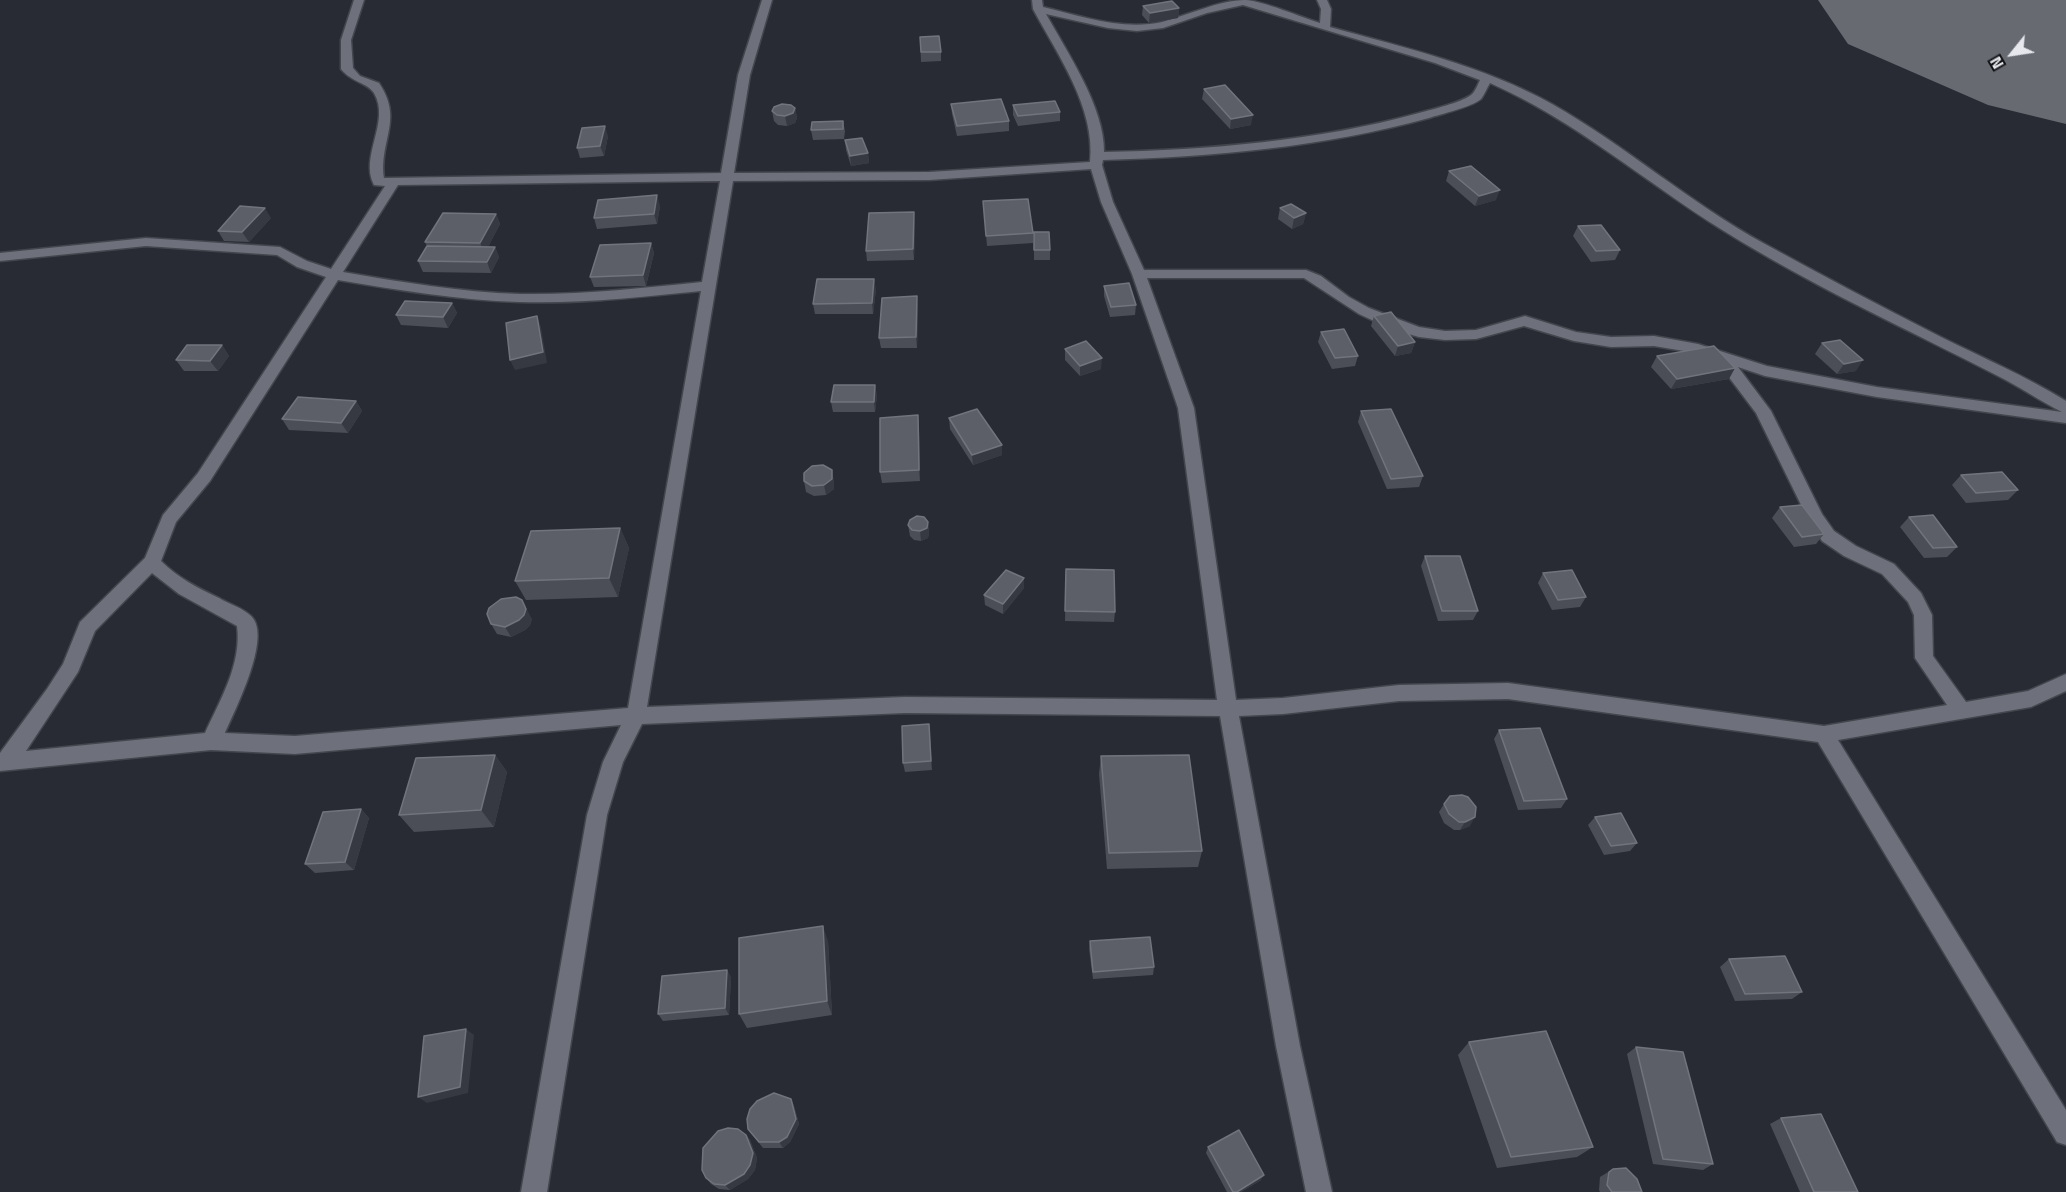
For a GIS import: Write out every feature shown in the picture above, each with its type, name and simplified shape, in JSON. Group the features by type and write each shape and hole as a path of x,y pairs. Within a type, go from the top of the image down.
{"street":[{"path":"359,0 346,40 347,69 356,78 375,85 384,101 382,146 376,172 378,182 528,178 726,179 929,176 1098,161 1298,142 1386,126 1440,111 1476,97 1487,78"},
{"path":"534,1192 597,815 614,762 636,716 744,75 767,0"},
{"path":"1322,0 1326,9 1325,28"},
{"path":"1037,4 1108,25 1137,28 1163,25 1241,1 1325,28 1412,52 1487,78 1545,105 1603,141 1690,203 1755,244 1939,341 2011,374 2066,408"},
{"path":"1037,4 1083,94 1097,140 1098,161 1107,202 1138,274 1186,408 1228,708 1288,1046 1319,1192"},
{"path":"4,762 54,695 71,667 87,627 152,562 170,519 204,477 394,183"},
{"path":"0,257 146,242 280,252 302,264 333,275 434,291 519,298 600,296 708,285"},
{"path":"1138,274 1306,274 1314,276 1344,300 1405,328 1431,334 1474,335 1492,332 1520,320 1574,336 1611,342 1654,341 1698,349 1765,371 1878,392 2066,418"},
{"path":"1721,357 1762,411 1815,517 1828,536 1850,551 1888,569 1916,598 1923,615 1924,658 1962,711"},
{"path":"152,562 188,593 221,606 246,622 249,632 247,655 211,741"},
{"path":"4,762 211,741 295,745 636,716 905,705 1228,708 1283,706 1399,693 1508,691 1824,734 2031,699 2066,682"},
{"path":"1824,734 2066,1133"}],"building":[{"path":"1172,1 1179,8 1150,13 1143,6"},
{"path":"939,36 941,52 921,52 920,37"},
{"path":"1225,85 1253,115 1231,119 1204,89"},
{"path":"1001,99 1009,121 957,126 951,104"},
{"path":"1055,101 1060,112 1018,116 1013,105"},
{"path":"782,104 795,108 793,113 785,116 777,115 772,111 774,107"},
{"path":"843,121 843,129 811,130 812,122"},
{"path":"605,126 600,146 577,148 582,128"},
{"path":"862,138 868,153 850,156 845,140"},
{"path":"1471,166 1500,190 1479,196 1449,171"},
{"path":"657,195 654,214 594,218 598,200"},
{"path":"1028,199 1033,233 986,236 983,201"},
{"path":"1291,204 1306,213 1294,218 1280,208"},
{"path":"240,206 265,208 242,232 218,231"},
{"path":"914,212 913,249 866,251 869,213"},
{"path":"443,213 496,214 480,243 425,242"},
{"path":"1601,225 1620,250 1596,251 1578,226"},
{"path":"1034,232 1049,232 1050,250 1034,250"},
{"path":"651,243 643,275 590,277 600,245"},
{"path":"427,246 495,247 487,262 418,261"},
{"path":"817,279 874,279 872,303 813,304"},
{"path":"1129,283 1136,305 1111,307 1104,286"},
{"path":"917,296 916,337 879,338 882,298"},
{"path":"405,301 452,303 443,317 396,315"},
{"path":"1391,312 1415,342 1398,346 1374,316"},
{"path":"537,316 543,352 510,360 506,323"},
{"path":"1344,329 1358,356 1335,358 1321,332"},
{"path":"1840,340 1863,360 1844,364 1822,343"},
{"path":"1086,341 1102,358 1080,366 1065,349"},
{"path":"187,345 222,345 210,361 176,360"},
{"path":"1714,346 1735,368 1677,379 1657,356"},
{"path":"834,385 875,385 874,402 831,402"},
{"path":"298,397 356,401 341,423 282,419"},
{"path":"977,409 1002,445 972,455 949,418"},
{"path":"1391,409 1423,476 1391,479 1361,411"},
{"path":"918,415 919,470 880,472 880,418"},
{"path":"823,465 832,470 832,479 824,485 812,486 804,481 804,473 812,466"},
{"path":"2002,472 2018,490 1976,493 1961,475"},
{"path":"1802,505 1824,534 1802,537 1780,507"},
{"path":"1933,515 1957,547 1933,548 1909,517"},
{"path":"917,516 924,517 928,522 927,528 920,531 912,530 908,525 910,520"},
{"path":"620,528 609,578 515,581 531,531"},
{"path":"1425,556 1460,556 1478,611 1442,611"},
{"path":"1066,569 1114,570 1115,612 1065,611"},
{"path":"1006,570 1024,578 1003,604 984,595"},
{"path":"1572,570 1586,597 1558,600 1543,573"},
{"path":"516,597 522,600 526,609 524,615 505,627 491,624 487,614 489,608 501,599"},
{"path":"929,724 931,761 903,763 902,726"},
{"path":"1540,728 1567,799 1524,801 1499,730"},
{"path":"495,755 481,810 399,815 416,758"},
{"path":"1189,755 1202,851 1109,853 1101,756"},
{"path":"1450,796 1468,797 1476,807 1475,817 1459,822 1449,814 1444,804"},
{"path":"361,809 345,862 305,864 323,812"},
{"path":"1621,813 1637,843 1611,846 1595,817"},
{"path":"823,926 827,1001 739,1014 739,938"},
{"path":"1150,937 1154,967 1093,972 1090,941"},
{"path":"1785,956 1802,992 1745,994 1729,959"},
{"path":"727,970 725,1008 658,1014 662,976"},
{"path":"466,1029 460,1087 418,1097 424,1036"},
{"path":"1546,1031 1593,1147 1511,1157 1469,1042"},
{"path":"1636,1047 1683,1052 1713,1164 1663,1159"},
{"path":"774,1093 791,1099 796,1119 787,1137 779,1142 759,1142 748,1129 747,1119 750,1109 757,1101"},
{"path":"1821,1114 1858,1192 1814,1192 1781,1118"},
{"path":"728,1128 738,1129 746,1135 753,1153 750,1165 744,1174 725,1185 714,1184 706,1178 702,1170 703,1148 718,1131"},
{"path":"1239,1130 1264,1175 1237,1192 1233,1192 1208,1147"},
{"path":"1626,1168 1637,1179 1642,1192 1612,1192 1607,1185 1609,1172 1613,1169"}],"runway":[{"path":"1921,0 2066,58"}]}
